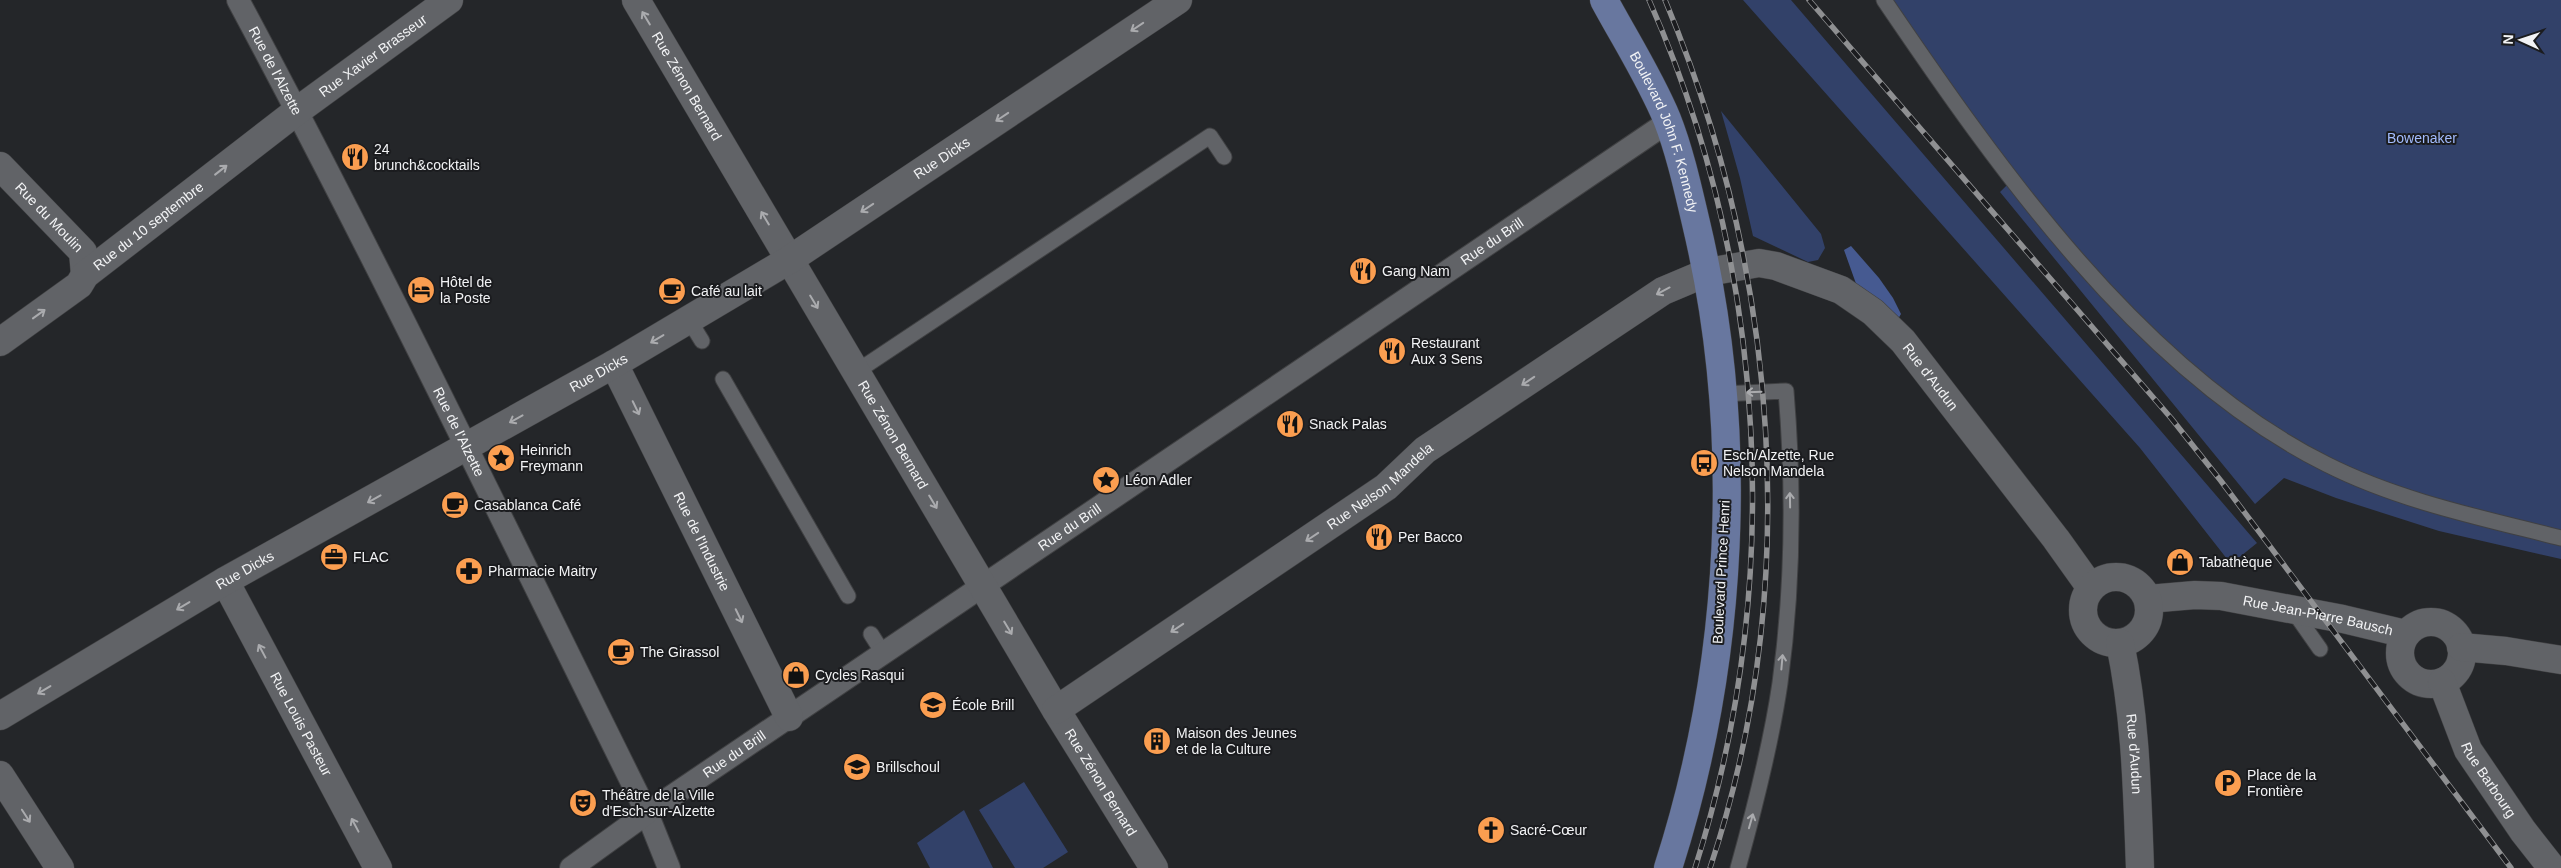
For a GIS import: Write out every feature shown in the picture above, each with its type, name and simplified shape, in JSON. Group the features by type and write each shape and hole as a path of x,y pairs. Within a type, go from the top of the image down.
{"main road":[{"name":"Boulevard John F. Kennedy","path":"1604,0 1657,95 1668,122 1692,204 1708,272"},
{"name":"Boulevard Prince Henri","path":"1668,868 1692,789 1714,674 1725,555 1726,468 1722,394 1708,272"}],"street":[{"name":"Rue de l'Alzette","path":"238,0 297,111 466,448 647,814 669,868"},
{"name":"Rue Xavier Brasseur","path":"297,111 449,0"},
{"name":"Rue Zénon Bernard","path":"636,0 1056,710 1154,868"},
{"name":"Rue Dicks","path":"0,716 225,582 614,364 696,331 789,260 1178,0"},
{"name":"Rue du 10 septembre","path":"0,342 79,284 85,275 297,111"},
{"name":"Rue du Brill","path":"571,868 883,653 1668,122"},
{"name":"Rue du Moulin","path":"0,166 83,252 85,275"},
{"name":"Rue d'Audun","path":"1708,272 1759,262 1776,266 1841,290 1873,312 1903,341 2056,539 2090,588"},
{"name":"Rue Nelson Mandela","path":"1056,710 1386,487 1433,445 1663,291 1708,272"},
{"name":"Rue de l'Industrie","path":"614,364 790,717"},
{"path":"2108,578 2128,578 2144,590 2148,599 2150,609 2144,628 2138,636 2120,643 2102,640 2088,626 2083,607 2090,588 2108,578"},
{"name":"Rue Louis Pasteur","path":"225,582 378,868"},
{"name":"Rue Jean-Pierre Bausch","path":"2148,599 2195,594 2221,596 2292,609 2406,634"},
{"name":"Rue Jean-Pierre Bausch","path":"2442,682 2422,683 2406,671 2400,653 2406,634 2418,625 2433,622 2452,630 2458,638 2461,647"},
{"name":"Rue d'Audun","path":"2120,643 2131,693 2137,753 2140,868"},
{"path":"2442,682 2452,676 2458,668 2462,658 2461,647 2506,651 2561,660"},
{"name":"Rue Barbourg","path":"2442,682 2468,750 2523,831 2552,868"},
{"path":"0,775 60,868"}],"lane":[{"path":"1884,0 1946,91 2012,181 2117,303 2181,364 2277,437 2327,465 2443,509 2561,538"},
{"path":"856,372 1210,136 1224,157"},
{"path":"723,379 848,596"},
{"path":"1722,394 1786,391 1789,426 1791,562 1780,683 1757,803 1738,868"},
{"path":"2292,609 2320,649"},
{"path":"871,634 883,653"}],"green space":[{"path":"1743,0 1791,0 2257,543 2231,564 2140,448"},
{"name":"Bowenaker","path":"1884,0 2561,0 2561,559 2439,531 2336,498 2284,478 2255,504 2000,192 2011,181"},
{"path":"1721,111 1821,234 1825,248 1818,260 1808,262 1753,236 1740,178"},
{"path":"1024,782 1068,852 1043,868 1015,868 979,810"},
{"path":"964,810 993,868 930,868 917,843"}],"shaded area":[{"path":"1851,246 1879,278 1893,298 1901,314 1898,319 1859,292 1844,250"}],"railway":[{"path":"1649,0 1689,104 1719,210 1740,319 1751,430 1752,541 1743,652 1724,761 1695,868"},
{"path":"1665,0 1704,104 1733,211 1754,320 1766,430 1767,541 1759,652 1740,761 1710,868"},
{"path":"1809,0 2171,418 2221,481 2511,868"}],"place":[{"name":"24 brunch&cocktails","path":"355,157"},
{"name":"Gang Nam","path":"1363,271"},
{"name":"Hôtel de la Poste","path":"421,290"},
{"name":"Café au lait","path":"672,291"},
{"name":"Restaurant Aux 3 Sens","path":"1392,351"},
{"name":"Snack Palas","path":"1290,424"},
{"name":"Heinrich Freymann","path":"501,458"},
{"name":"Esch/Alzette, Rue Nelson Mandela","path":"1704,463"},
{"name":"Léon Adler","path":"1106,480"},
{"name":"Casablanca Café","path":"455,505"},
{"name":"Per Bacco","path":"1379,537"},
{"name":"FLAC","path":"334,557"},
{"name":"Tabathèque","path":"2180,562"},
{"name":"Pharmacie Maitry","path":"469,571"},
{"name":"The Girassol","path":"621,652"},
{"name":"Cycles Rasqui","path":"796,675"},
{"name":"École Brill","path":"933,705"},
{"name":"Maison des Jeunes et de la Culture","path":"1157,741"},
{"name":"Brillschoul","path":"857,767"},
{"name":"Place de la Frontière","path":"2228,783"},
{"name":"Théâtre de la Ville d'Esch-sur-Alzette","path":"583,803"},
{"name":"Sacré-Cœur","path":"1491,830"}]}
